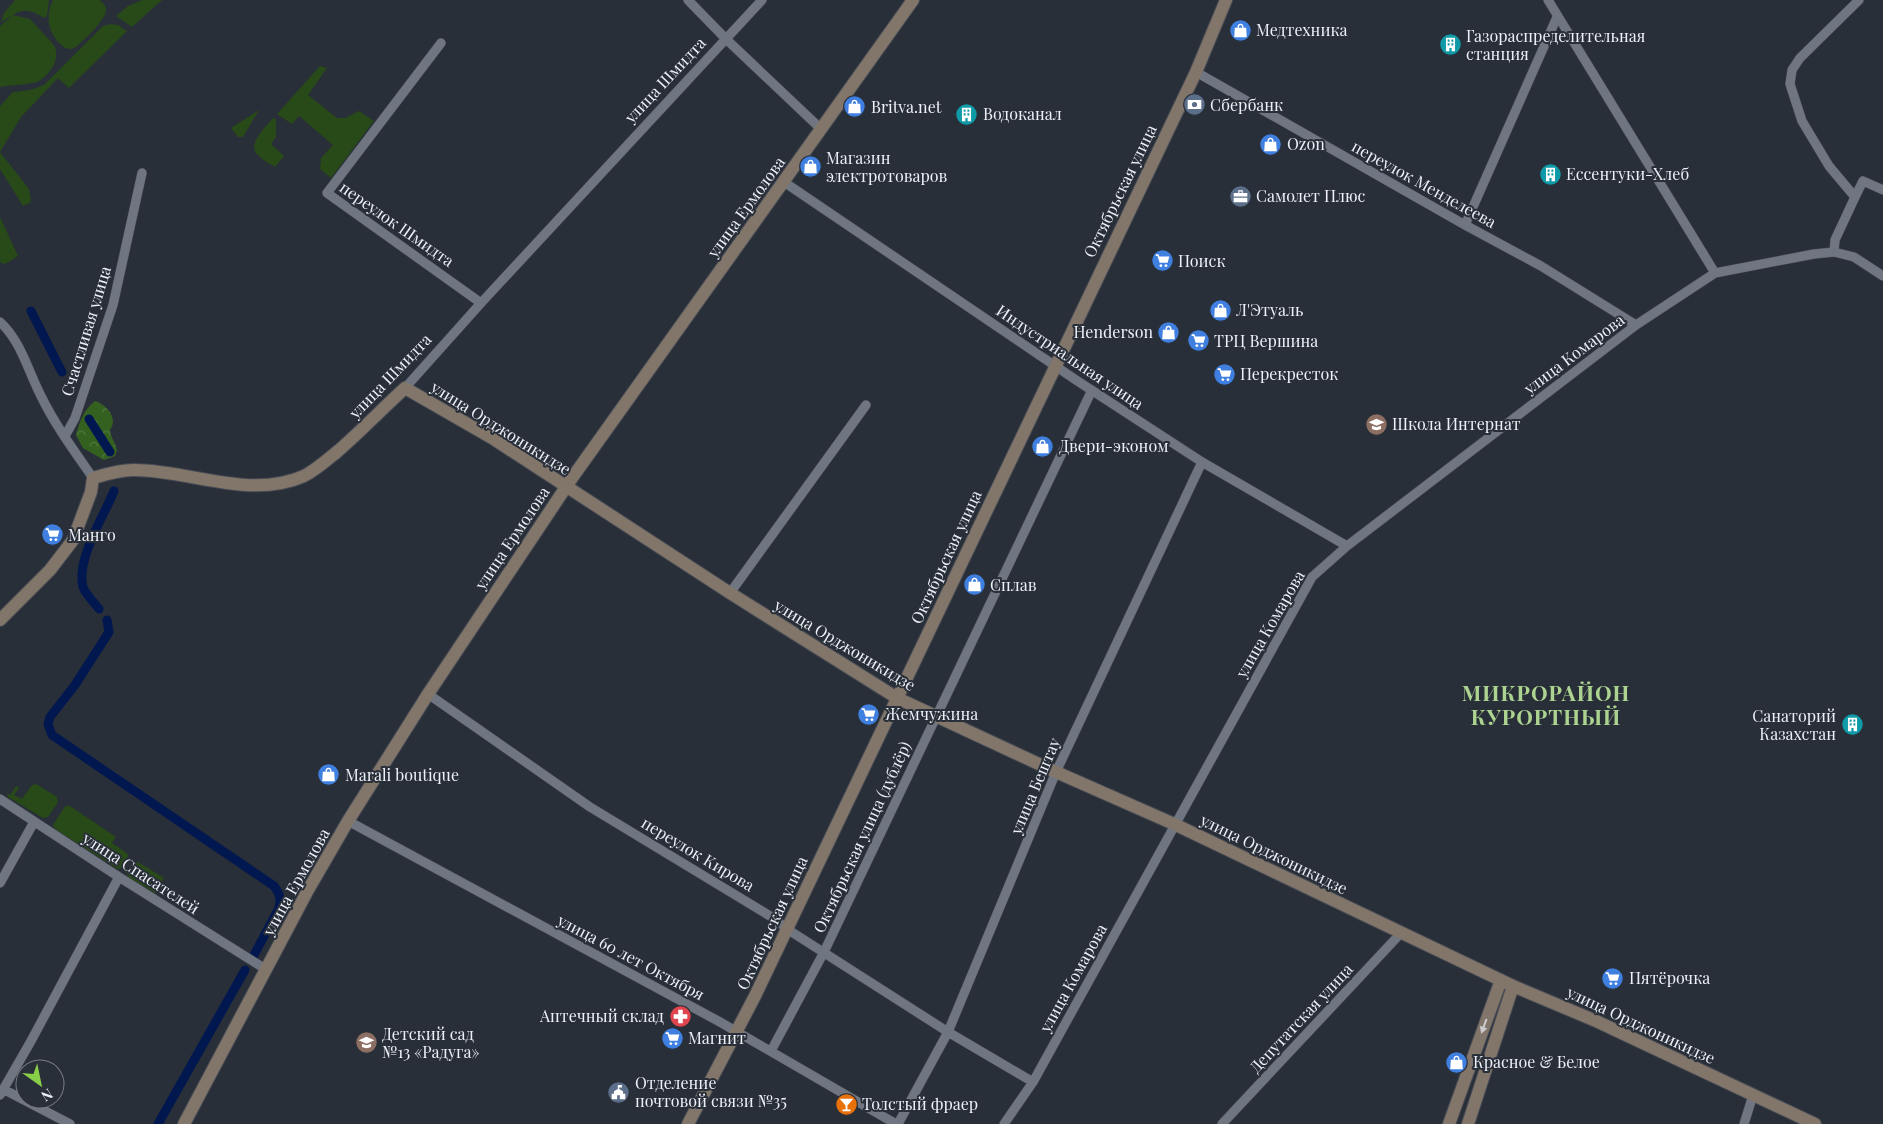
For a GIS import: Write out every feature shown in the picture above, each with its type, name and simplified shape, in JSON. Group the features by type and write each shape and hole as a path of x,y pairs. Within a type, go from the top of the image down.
{"street":[{"path":"688,0 726,39 821,129"},
{"name":"улица Шмидта","path":"93,478 110,473 134,470 240,485 269,485 288,482 306,475 324,462 405,388 481,303 762,0"},
{"name":"улица Ермолова","path":"184,1124 262,967 348,821 428,694 566,487 913,0"},
{"name":"Октябрьская улица","path":"688,1124 738,1032 1196,72 1226,0"},
{"path":"1548,0 1715,273 1814,254 1834,252 1854,257 1883,276"},
{"path":"1855,197 1829,166 1812,140 1802,121 1790,84 1792,70 1800,58 1859,0"},
{"path":"1465,225 1557,17"},
{"name":"переулок Шмидта","path":"441,43 327,193 481,303"},
{"name":"переулок Менделеева","path":"1196,72 1465,225 1541,266 1636,325"},
{"name":"Счастливая улица","path":"65,436 75,418 113,305 142,173"},
{"path":"1834,252 1834,240 1863,180 1883,190"},
{"name":"Индустриальная улица","path":"784,182 1202,462 1347,546"},
{"name":"улица Комарова","path":"1004,1124 1032,1082 1312,577 1347,546 1636,325 1715,273"},
{"path":"0,322 10,331 41,397 93,478 91,492 73,540 50,570 0,620"},
{"name":"улица Орджоникидзе","path":"405,388 492,438 730,593 897,698 1056,772 1174,824 1501,980 1596,1021 1815,1124"},
{"name":"Октябрьская улица (дублёр)","path":"771,1051 824,952 1092,390"},
{"path":"730,593 866,405"},
{"name":"улица Бештау","path":"897,1124 948,1032 1056,772 1202,462"},
{"name":"переулок Кирова","path":"428,694 590,806 775,919 948,1032 1032,1082"},
{"name":"улица Спасателей","path":"0,799 262,967"},
{"name":"улица 60 лет Октября","path":"348,821 738,1032 897,1124"},
{"path":"0,883 34,822"},
{"path":"70,1124 2,1092 119,877"},
{"name":"Депутатская улица","path":"1222,1124 1401,933"},
{"path":"1449,1124 1501,980"},
{"path":"1468,1124 1514,986"},
{"path":"1459,1095 1476,1101"},
{"path":"1744,1124 1753,1095"}],"green space":[{"path":"15,0 49,0 47,16 45,18 33,12 21,11 1,22 4,13"},
{"path":"53,0 99,0 106,9 103,18 76,47 71,49 65,48 55,38 50,26 49,13"},
{"path":"142,0 162,0 132,27 116,16 128,6"},
{"path":"13,15 30,19 54,45 56,55 51,70 39,81 0,87 0,26"},
{"path":"118,25 127,31 69,88 58,78 21,117 0,152 0,106 13,92 30,90 44,85 103,26"},
{"path":"320,66 327,68 308,95 337,118 345,118 359,111 374,121 331,178 320,169 321,158 333,145 299,116 292,124 277,114"},
{"path":"259,110 243,137 238,137 231,128"},
{"path":"273,118 276,119 276,137 271,144 284,156 275,167 260,157 255,151 254,146 258,136"},
{"path":"0,152 29,189 31,202 23,206 0,169"},
{"path":"0,217 18,256 5,264 1,263 0,260"},
{"path":"95,401 102,404 113,418 110,432 117,450 115,456 104,460 83,448 76,435 82,417"},
{"path":"36,784 57,797 58,802 48,817 43,818 8,797 7,793 10,795 16,786 19,788 14,795 22,799 32,785"},
{"path":"65,806 70,806 116,837 112,843 128,854 122,867 118,869 55,829 53,825"},
{"path":"133,862 138,862 164,878 155,893 128,877 126,872"}],"waterway":[{"path":"31,311 62,372"},
{"path":"89,419 110,452"},
{"path":"99,609 84,590 83,564 92,538 114,491"},
{"path":"107,620 109,632 75,685 50,717 48,724 52,735 274,886 280,897 279,908 253,957"},
{"path":"158,1124 245,970"}],"place":[{"name":"Медтехника","path":"1240,30"},
{"name":"Газораспределительная станция","path":"1450,45"},
{"name":"Сбербанк","path":"1194,105"},
{"name":"Britva.net","path":"855,107"},
{"name":"Водоканал","path":"967,114"},
{"name":"Ozon","path":"1271,144"},
{"name":"Магазин электротоваров","path":"810,167"},
{"name":"Ессентуки-Хлеб","path":"1550,174"},
{"name":"Самолет Плюс","path":"1240,196"},
{"name":"Поиск","path":"1162,261"},
{"name":"Л'Этуаль","path":"1220,310"},
{"name":"Henderson","path":"1169,332"},
{"name":"ТРЦ Вершина","path":"1198,341"},
{"name":"Перекресток","path":"1224,374"},
{"name":"Школа Интернат","path":"1376,424"},
{"name":"Двери-эконом","path":"1043,446"},
{"name":"Манго","path":"52,535"},
{"name":"Сплав","path":"974,585"},
{"name":"Жемчужина","path":"869,714"},
{"name":"Санаторий Казахстан","path":"1852,725"},
{"name":"Marali boutique","path":"329,775"},
{"name":"Пятёрочка","path":"1613,978"},
{"name":"Аптечный склад","path":"680,1016"},
{"name":"Магнит","path":"672,1038"},
{"name":"Детский сад №13 «Радуга»","path":"366,1043"},
{"name":"Красное & Белое","path":"1457,1062"},
{"name":"Отделение почтовой связи №35","path":"619,1092"},
{"name":"Толстый фраер","path":"846,1104"}],"district":[{"name":"МИКРОРАЙОН КУРОРТНЫЙ","path":"1546,706"}]}
